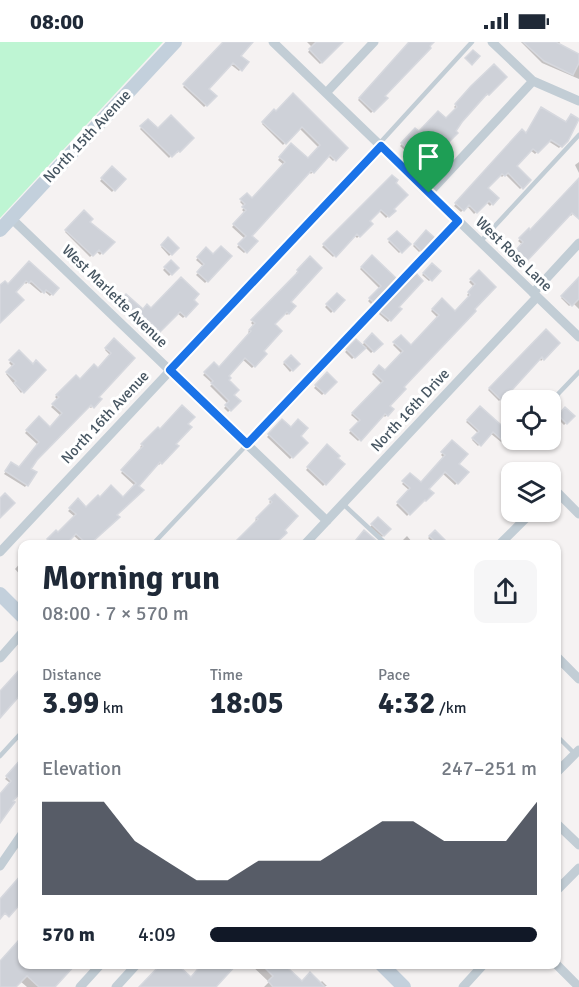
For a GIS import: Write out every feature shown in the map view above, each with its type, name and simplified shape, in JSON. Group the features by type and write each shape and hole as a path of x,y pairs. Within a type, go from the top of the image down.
{"street":[{"name":"North 15th Avenue","path":"0,230 175,42"},
{"path":"326,93 374,42"},
{"path":"492,42 533,81 579,101"},
{"name":"West Rose Lane","path":"276,43 579,337"},
{"path":"429,193 533,81"},
{"name":"North 16th Avenue","path":"0,552 380,145"},
{"name":"West Marlette Avenue","path":"12,218 327,521"},
{"name":"North 16th Drive","path":"309,540 535,295 579,243"},
{"path":"561,498 579,514"},
{"path":"504,540 522,522"},
{"path":"0,594 18,612"},
{"path":"0,658 18,638"},
{"path":"561,661 579,679"},
{"path":"561,767 577,752"},
{"path":"561,828 579,845"},
{"path":"0,866 18,840"},
{"path":"561,886 579,868"},
{"path":"80,987 96,969"},
{"path":"116,987 132,969"},
{"path":"386,969 404,987"},
{"path":"463,987 479,969"},
{"path":"561,969 579,987"}],"lane":[{"path":"380,145 472,42"},
{"path":"480,242 579,135"},
{"path":"157,540 458,221"},
{"path":"561,390 579,372"},
{"path":"343,504 382,540"},
{"path":"0,756 18,736"},
{"path":"561,739 577,752"}],"green space":[{"path":"0,42 163,42 0,218"}],"building":[{"path":"223,42 253,42 241,56 249,62 242,71 233,63 209,89 217,96 207,106 183,84"},
{"path":"316,42 343,42 322,63 309,49"},
{"path":"409,42 434,42 431,48 385,96 388,98 374,112 359,98"},
{"path":"523,42 556,42 579,54 579,63 573,75 544,61"},
{"path":"473,50 480,56 472,65 465,58"},
{"path":"494,64 507,77 489,95 487,94 462,122 456,131 458,133 448,143 445,140 423,164 401,143 415,128 419,131 438,111 446,118 457,107 455,104 471,86"},
{"path":"293,93 348,148 336,161 330,155 314,173 311,171 252,236 258,241 247,253 238,244 246,236 233,224 246,210 242,207 245,204 240,199 247,193 252,198 285,162 279,157 291,143 308,158 320,145 302,127 286,144 262,122"},
{"path":"541,107 566,122 571,114 579,119 568,141 562,147 551,140 538,153 533,149 517,166 531,180 523,189 508,173 505,176 502,174 488,188 499,198 493,205 489,201 477,213 469,205 464,211 455,203 522,129 526,133"},
{"path":"171,115 194,138 172,157 140,126 148,119 158,128"},
{"path":"112,166 126,179 115,191 101,178"},
{"path":"392,175 398,180 396,183 408,195 389,217 381,210 370,221 373,224 360,237 357,234 336,257 323,244"},
{"path":"579,178 579,219 572,213 527,261 516,250 523,242 519,238 529,228 530,230"},
{"path":"84,210 93,219 90,222 115,242 103,254 99,250 93,256 65,230"},
{"path":"426,230 435,238 422,252 414,244"},
{"path":"397,231 411,244 402,253 388,239"},
{"path":"168,237 179,248 172,255 161,245"},
{"path":"221,246 232,256 208,282 197,272 204,264 197,257 206,247 213,254"},
{"path":"372,255 397,279 374,303 369,298 381,286 361,267"},
{"path":"310,256 322,268 291,302 296,306 275,324 282,331 264,351 267,354 255,367 245,358 229,376 231,378 229,380 239,390 234,395 241,401 231,411 225,405 229,401 211,383 213,381 204,372 214,362 219,367 251,331 249,330 255,323 251,320 298,272 297,270"},
{"path":"171,260 179,268 172,275 164,267"},
{"path":"29,261 59,288 53,295 46,290 44,293 31,281 29,283 26,281 16,292 24,300 0,323 0,285 5,281 8,284"},
{"path":"432,263 441,271 432,281 423,273"},
{"path":"479,270 496,287 404,387 406,389 390,406 394,409 388,416 385,414 361,441 350,430 360,420 352,413 383,381 373,372 379,365 385,370 403,351 393,342 401,335 411,345 439,315 432,309 442,298 455,311 470,295 468,292 475,284 470,279"},
{"path":"416,273 423,281 399,307 402,309 391,321 380,312 381,309"},
{"path":"181,277 199,294 194,300 198,304 186,317 180,312 160,332 149,321 144,327 118,302 126,294 143,309 147,304 151,308"},
{"path":"579,277 579,299 572,306 561,296"},
{"path":"337,293 345,300 334,312 326,304"},
{"path":"546,329 560,343 544,360 542,357 512,390 501,390 501,400 489,388"},
{"path":"372,333 383,344 374,352 364,342"},
{"path":"114,338 135,358 99,397 102,399 94,408 91,405 37,460 31,469 37,472 28,486 5,471 11,462 19,467 39,442 26,430 39,416 50,427 62,413 52,404 59,397 56,395 76,375 80,379 94,364 98,368 111,353 105,348"},
{"path":"356,339 366,348 355,358 346,349"},
{"path":"19,350 33,364 36,360 46,370 24,393 6,372 14,364 9,360"},
{"path":"291,355 300,364 293,371 284,362"},
{"path":"327,372 337,382 325,394 315,385"},
{"path":"182,405 195,417 188,424 192,427 176,444 179,446 162,464 160,462 139,486 144,490 117,515 120,517 94,540 83,540 76,534 70,540 47,539 56,530 58,532 76,514 69,508 78,498 86,507 111,485 123,497 136,483 121,470 143,446 141,444 158,427 160,429"},
{"path":"480,406 501,425 501,439 493,432 481,446 472,438 479,431 467,420"},
{"path":"565,407 575,416 567,424 561,418 561,412"},
{"path":"282,419 291,427 298,419 308,428 301,436 308,443 293,458 268,434"},
{"path":"452,440 468,454 459,464 469,472 458,484 445,472 429,489 434,493 410,515 397,502 410,488 402,481 410,473 421,482 445,455 441,452"},
{"path":"327,444 345,464 326,485 307,467"},
{"path":"5,493 15,503 0,518 0,498"},
{"path":"275,494 298,516 285,530 287,533 279,540 237,540 272,502 269,499"},
{"path":"378,517 391,529 384,536 371,524"},
{"path":"364,530 376,540 356,540"},
{"path":"435,530 445,540 434,540 429,536"},
{"path":"18,671 18,698 0,718 0,691"},
{"path":"18,762 18,795 0,823 0,794 11,781 6,776"},
{"path":"18,879 18,907 9,917 5,913 0,919 0,899"},
{"path":"18,941 18,969 71,969 55,987 39,987 27,976 16,987 0,987 0,961"},
{"path":"156,969 182,969 191,977 198,969 232,969 216,987 139,987"},
{"path":"266,969 289,969 302,981 310,972 325,987 273,987 268,981 273,976"}],"route":[{"path":"381,146 429,193 458,221 247,444 170,370 381,146"}]}
